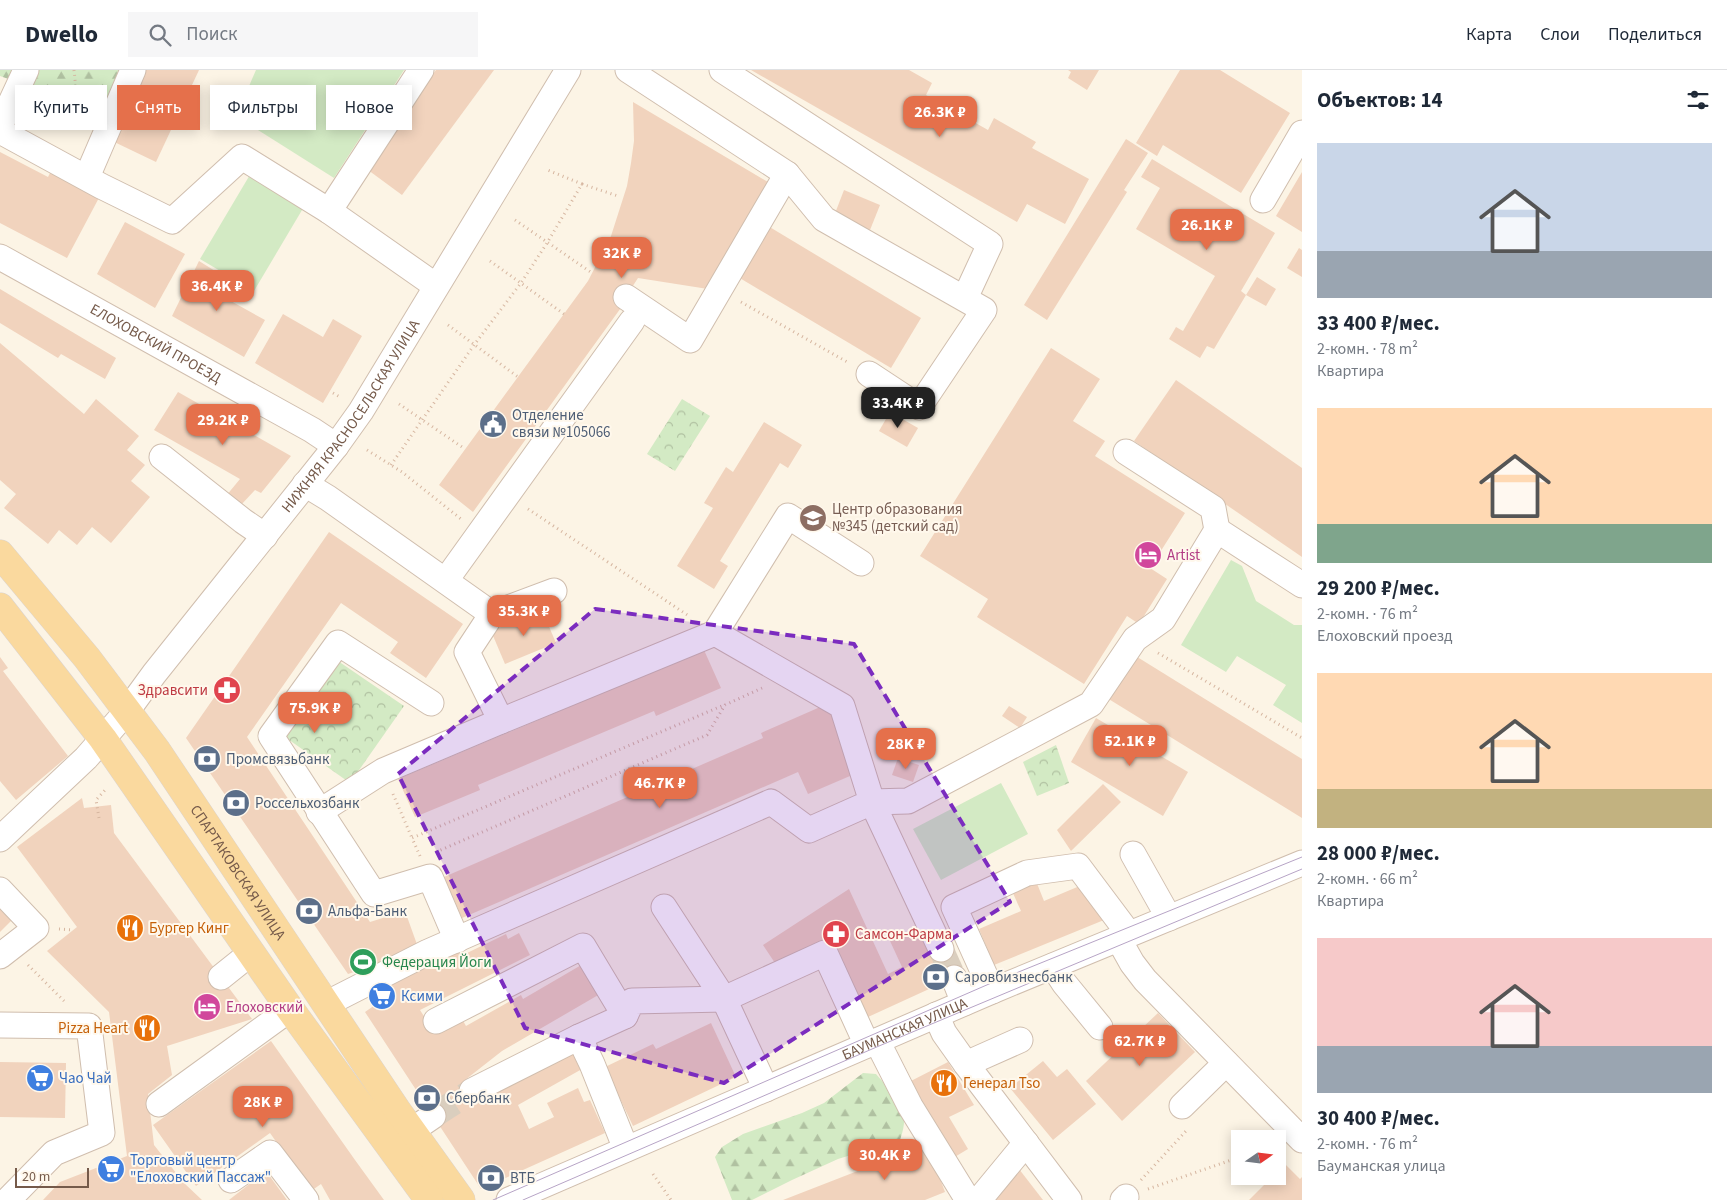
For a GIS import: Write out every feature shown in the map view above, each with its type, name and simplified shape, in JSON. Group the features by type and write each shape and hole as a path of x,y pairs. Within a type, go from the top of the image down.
{"main road":[{"name":"СПАРТАКОВСКАЯ УЛИЦА","path":"0,554 87,658 158,751 410,1131 461,1200"},
{"path":"0,607 103,739 290,1009 428,1200"}],"street":[{"path":"0,126 26,70"},
{"path":"87,177 133,70"},
{"path":"329,211 421,70"},
{"name":"НИЖНЯЯ КРАСНОСЕЛЬСКАЯ УЛИЦА","path":"0,839 86,758 127,711 154,674 336,446 361,411 568,70"},
{"path":"628,70 787,174 824,219 984,310 919,407 870,374"},
{"path":"722,70 990,244 965,298"},
{"path":"0,131 101,186 172,221 242,157 329,211 436,286"},
{"path":"1263,200 1302,133"},
{"path":"626,297 690,340 787,174"},
{"name":"ЕЛОХОВСКИЙ ПРОЕЗД","path":"0,257 312,430 336,446"},
{"path":"446,580 632,321"},
{"path":"326,1004 344,993 428,952 771,802 809,830 872,802 908,800 1091,704 1135,639 1163,619 1217,530 1213,508 1126,452"},
{"path":"162,457 265,536"},
{"path":"305,484 446,580 492,614"},
{"path":"319,812 383,771 715,633 788,516 861,563"},
{"path":"1217,530 1302,585"},
{"path":"501,721 467,652 492,614 554,591"},
{"path":"715,633 842,706 872,802 941,949"},
{"path":"431,703 338,642 271,736 374,894 426,868 457,940"},
{"path":"1134,854 1169,918"},
{"name":"БАУМАНСКАЯ УЛИЦА","path":"509,1200 992,991 1302,863"},
{"path":"992,991 954,907 1026,873 1078,866 1124,936 1132,963 1145,980 1302,1140"},
{"path":"0,890 36,928 6,952"},
{"path":"664,907 724,999 766,1089"},
{"path":"436,1021 583,946 625,1016"},
{"path":"221,977 251,953"},
{"path":"472,1091 625,1016 632,1001 724,999 825,953 872,1043 968,1200"},
{"path":"1053,966 1064,983 1100,1027"},
{"path":"954,978 964,1003"},
{"path":"159,1104 290,1009"},
{"path":"936,1015 944,1033 966,1064 1069,1200"},
{"path":"0,1025 89,1026 102,1134 54,1153 8,1200"},
{"path":"579,1037 592,1064 626,1149"},
{"path":"966,1064 1020,1040"},
{"path":"1182,1106 1226,1063"},
{"path":"410,1131 433,1116"},
{"path":"979,1200 1026,1143"},
{"path":"231,1180 270,1153 306,1200"}],"path":[{"path":"74,70 81,138"},
{"path":"545,169 618,196"},
{"path":"391,465 474,345 521,283 548,243 582,184"},
{"path":"515,220 592,273"},
{"path":"490,261 564,314"},
{"path":"719,290 870,374"},
{"path":"448,325 518,377"},
{"path":"333,393 340,398"},
{"path":"399,404 465,449"},
{"path":"367,450 391,465 479,532"},
{"path":"506,495 715,633"},
{"path":"1135,639 1302,738"},
{"path":"725,704 707,735 426,868 412,838 790,676"},
{"path":"99,818 96,800 108,787"},
{"path":"6,952 89,1026"},
{"path":"1124,1199 1189,1128 1182,1106"},
{"path":"1124,1199 1231,1160"},
{"path":"653,1174 671,1200"}],"highlighted area":[{"path":"595,609 854,644 1010,902 724,1083 525,1028 398,774"}],"green space":[{"path":"0,70 125,70 107,105 107,85 21,85 0,76"},
{"path":"256,70 404,70 394,85 326,85 326,130 365,130 334,178 258,130 316,130 316,85 249,85"},
{"path":"251,173 305,205 254,291 200,259"},
{"path":"682,399 710,416 675,471 647,454"},
{"path":"1231,560 1242,566 1256,601 1294,625 1302,625 1302,723 1273,705 1286,685 1237,656 1226,672 1181,645"},
{"path":"338,661 404,706 350,783 285,737"},
{"path":"1056,745 1069,783 1037,796 1023,762"},
{"path":"1001,783 1028,834 941,880 913,829"},
{"path":"863,1073 876,1074 900,1103 904,1119 900,1140 838,1159 752,1200 732,1200 715,1157 722,1147 743,1134 824,1103"}],"building":[{"path":"141,70 199,70 192,85 134,85"},
{"path":"436,70 494,70 402,195 364,167 391,130 412,130 412,102"},
{"path":"751,70 909,70 932,83 926,95 988,130 994,118 1036,142 1032,148 1089,179 1065,224 1027,204 1017,222"},
{"path":"1068,70 1099,70 1087,90 1068,78 1071,72"},
{"path":"1180,70 1220,70 1290,113 1241,193 1163,145 1157,156 1136,143"},
{"path":"633,102 768,182 708,289 638,278 621,304 623,305 473,512 439,485 588,281 611,236 627,186 631,163 634,141"},
{"path":"117,120 117,130 171,130 156,162 108,139"},
{"path":"1126,139 1148,153 1124,190 1127,192 1047,320 1024,305"},
{"path":"0,152 48,177 52,169 101,194 67,258 0,223"},
{"path":"1152,159 1275,233 1241,291 1246,295 1214,349 1207,346 1200,358 1169,339 1176,327 1183,331 1215,276 1136,229 1160,188 1141,177"},
{"path":"1302,172 1302,232 1276,216"},
{"path":"844,190 880,205 870,230 834,216"},
{"path":"125,222 185,254 155,308 97,274"},
{"path":"763,223 921,318 891,368 733,274"},
{"path":"1299,248 1302,250 1302,277 1287,268"},
{"path":"199,261 228,279 220,295 265,320 244,357 172,316"},
{"path":"1257,277 1276,289 1266,306 1246,295"},
{"path":"0,289 116,358 105,379 61,354 58,358 0,323"},
{"path":"283,314 323,337 333,319 362,336 323,403 255,363"},
{"path":"0,343 84,414 96,399 139,436 127,450 145,465 131,481 150,497 111,543 92,527 77,545 59,530 48,544 4,508 16,494 0,480"},
{"path":"1051,348 1100,379 1073,421 1105,441 1095,456 1185,513 1150,568 1167,579 1139,624 1127,616 1084,684 977,617 988,599 920,556"},
{"path":"1176,380 1302,468 1302,557 1134,441"},
{"path":"178,392 291,456 261,493 255,490 240,506 226,496 240,479 154,430"},
{"path":"890,412 918,428 907,447 879,431"},
{"path":"764,422 802,445 788,468 780,463 720,561 728,566 714,589 677,566 713,508 704,503 726,467 733,472"},
{"path":"329,532 463,624 426,678 390,653 398,642 341,603 247,737 370,922 405,911 419,950 348,974 186,738"},
{"path":"542,610 556,643 505,664 491,631"},
{"path":"704,650 721,688 656,716 654,711 478,785 480,790 415,817 398,779"},
{"path":"1134,655 1302,759 1302,818 1107,698"},
{"path":"0,657 8,668 3,671 68,756 16,800 0,781"},
{"path":"827,704 857,773 808,794 798,772 462,918 444,877 763,738 761,733"},
{"path":"1009,706 1027,717 1020,728 1002,716"},
{"path":"1096,718 1188,772 1163,816 1071,762"},
{"path":"898,758 919,765 913,782 892,775"},
{"path":"1103,784 1121,802 1071,851 1057,830"},
{"path":"82,798 84,808 111,805 114,833 252,1019 167,1046 172,1075 148,1094 154,1145 184,1183 202,1200 43,1200 60,1182 127,1156 109,1012 47,951 77,927 17,847"},
{"path":"1036,881 1044,901 1082,885 1104,920 994,965 979,929 1021,911 1012,891"},
{"path":"849,889 888,974 902,967 890,941 920,927 951,944 964,973 868,1017 832,939 777,966 763,945"},
{"path":"0,908 12,920 0,932"},
{"path":"519,933 530,955 420,1010 434,1032 461,1017 466,1026 521,995 523,999 583,964 600,994 502,1051 465,1080 475,1096 567,1043 582,1069 518,1105 529,1129 554,1117 547,1103 578,1088 584,1102 590,1100 605,1133 481,1189 365,1012 375,1005 368,992 461,947 465,954 506,934 508,939"},
{"path":"1158,1013 1195,1052 1122,1121 1086,1081"},
{"path":"711,1023 736,1077 633,1126 605,1067 653,1044 656,1049"},
{"path":"271,1041 384,1200 330,1200 321,1184 311,1191 270,1133 196,1186 153,1125"},
{"path":"1043,1061 1057,1077 1067,1069 1096,1104 1053,1140 1010,1088"},
{"path":"0,1062 66,1063 65,1118 0,1117"},
{"path":"948,1062 974,1105 949,1117 968,1149 953,1158 907,1083"},
{"path":"927,1144 945,1192 925,1200 783,1200"},
{"path":"1286,1165 1300,1179 1302,1177 1302,1200 1249,1200 1264,1185 1286,1185"},
{"path":"1019,1169 1043,1200 993,1200"},
{"path":"266,1171 287,1200 229,1200"}],"tunnel":[{"path":"941,949 954,978"},
{"path":"433,1116 472,1091"}],"tram line":[{"path":"493,1200 989,984 1302,857"},
{"path":"523,1200 879,1046 1302,869"}],"place":[{"name":"Отделение связи №105066","path":"493,424"},
{"name":"Центр образования №345 (детский сад)","path":"813,518"},
{"name":"Artist","path":"1148,555"},
{"name":"Здравсити","path":"227,690"},
{"name":"Промсвязьбанк","path":"207,759"},
{"name":"Россельхозбанк","path":"236,803"},
{"name":"Альфа-Банк","path":"309,911"},
{"name":"Бургер Кинг","path":"130,928"},
{"name":"Самсон-Фарма","path":"836,934"},
{"name":"Федерация Йоги","path":"363,962"},
{"name":"Саровбизнесбанк","path":"936,977"},
{"name":"Ксими","path":"382,996"},
{"name":"Елоховский","path":"207,1007"},
{"name":"Pizza Heart","path":"147,1028"},
{"name":"Чао Чай","path":"40,1078"},
{"name":"Генерал Tso","path":"944,1083"},
{"name":"Сбербанк","path":"427,1098"},
{"name":"Торговый центр \"Елоховский Пассаж\"","path":"111,1169"},
{"name":"ВТБ","path":"491,1178"}]}
